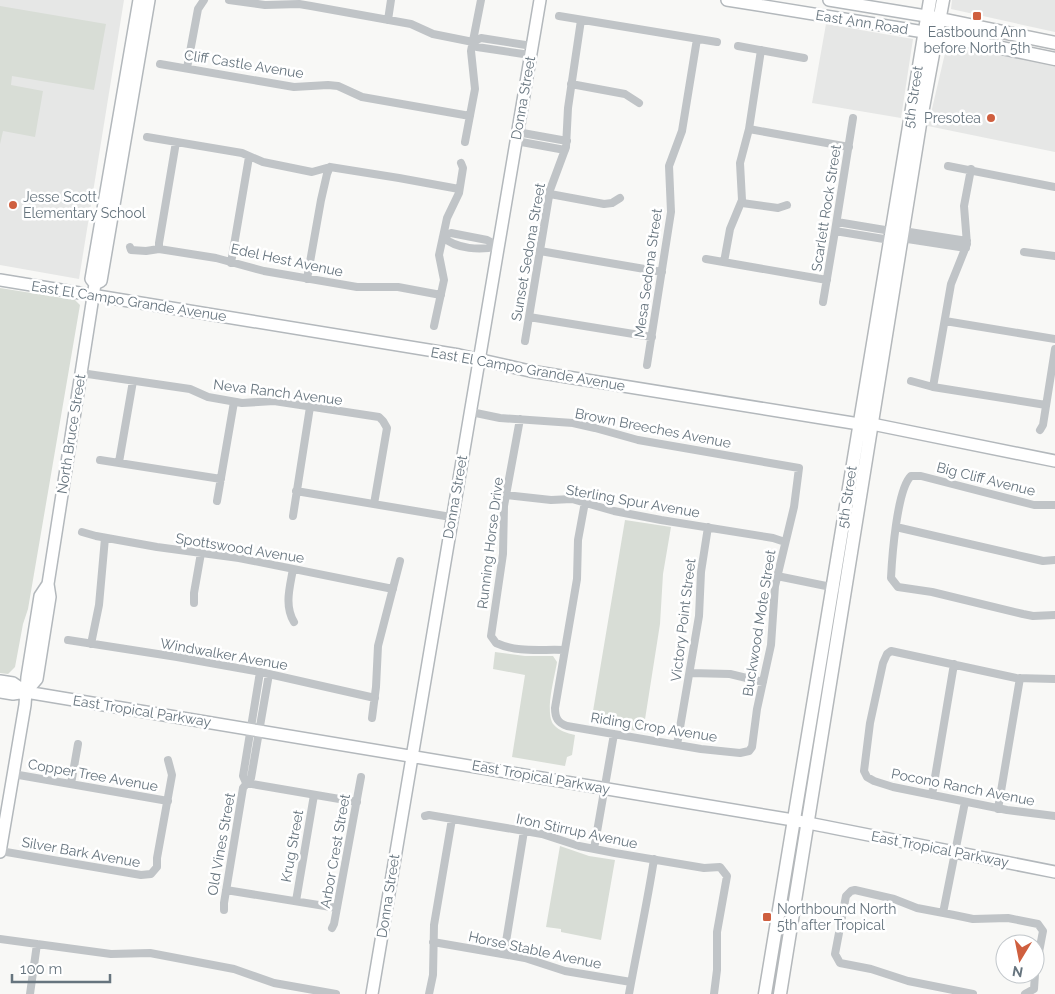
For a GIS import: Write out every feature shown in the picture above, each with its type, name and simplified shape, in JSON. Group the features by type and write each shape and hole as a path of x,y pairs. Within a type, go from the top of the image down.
{"main road":[{"name":"5th Street","path":"765,994 793,820 872,424 896,274 894,240 896,235 897,192 930,0"},
{"name":"5th Street","path":"780,994 808,822 859,424 920,124 943,0"},
{"name":"East Ann Road","path":"926,16 1055,42"},
{"name":"East Ann Road","path":"924,32 1055,59"}],"street":[{"name":"North Bruce Street","path":"0,852 26,692 37,679 50,597 48,584 94,290 93,270 139,0"},
{"name":"North Bruce Street","path":"94,290 101,281 149,0"},
{"path":"187,68 198,9 204,0"},
{"path":"229,0 265,6 300,2 411,24 433,34 473,42 477,47 531,51"},
{"path":"388,20 391,0"},
{"path":"465,142 475,89 471,50 481,0"},
{"name":"Donna Street","path":"372,994 540,0"},
{"name":"East Ann Road","path":"829,0 926,16"},
{"name":"East Ann Road","path":"733,1 924,32"},
{"path":"559,16 718,42"},
{"name":"Sunset Sedona Street","path":"525,341 552,183 567,141 568,108 581,20"},
{"name":"Mesa Sedona Street","path":"647,365 671,205 669,166 682,130 697,39"},
{"path":"738,46 804,58"},
{"path":"724,262 730,229 742,203 740,164 749,129 761,50"},
{"name":"Cliff Castle Avenue","path":"160,64 294,87 338,86 362,97 470,116"},
{"path":"571,84 625,94 638,103"},
{"name":"Scarlett Rock Street","path":"822,302 836,231 853,118"},
{"path":"749,129 849,147"},
{"path":"147,137 242,153 263,162 312,172 330,167 459,189"},
{"path":"517,137 567,141"},
{"path":"517,137 565,150"},
{"path":"159,249 176,142"},
{"path":"231,263 250,157"},
{"path":"434,326 444,280 439,255 447,218 459,189 461,162"},
{"path":"948,166 1055,187"},
{"path":"307,278 321,200 330,167"},
{"path":"933,387 951,284 966,244 964,206 971,170"},
{"path":"550,194 604,204 612,203 620,198"},
{"path":"742,203 778,208 787,205"},
{"path":"837,222 896,235"},
{"path":"836,231 896,235 966,244"},
{"path":"442,237 450,233 487,240 498,246"},
{"name":"Edel Hest Avenue","path":"130,247 131,250 146,251 159,249 216,258 264,271 357,287 398,286 441,295"},
{"path":"540,251 662,272"},
{"path":"1024,252 1055,256"},
{"path":"706,259 827,280"},
{"name":"East El Campo Grande Avenue","path":"0,280 94,290 549,374 859,424 872,424 1055,461"},
{"path":"529,316 652,337"},
{"path":"945,321 1055,339"},
{"path":"1040,430 1043,425 1055,349"},
{"name":"Neva Ranch Avenue","path":"81,373 190,389 208,397 234,402 274,401 379,417 387,428 374,504"},
{"path":"119,462 133,381"},
{"path":"911,381 933,387 1046,405"},
{"path":"217,501 234,402"},
{"path":"293,516 310,407"},
{"name":"Brown Breeches Avenue","path":"471,412 520,419 573,423 638,440 799,468"},
{"name":"Running Horse Drive","path":"520,419 506,495 503,519 502,566 491,630 496,643 501,645 522,650 564,650"},
{"path":"100,460 221,479"},
{"name":"Buckwood Mote Street","path":"749,751 752,747 772,639 777,576 794,507 799,468"},
{"name":"Big Cliff Avenue","path":"896,527 906,481 911,476 921,476 1034,504 1055,505"},
{"path":"296,491 452,517"},
{"name":"Sterling Spur Avenue","path":"506,495 552,500 572,499 614,511 773,538 785,542"},
{"path":"564,650 577,579 578,540 585,502"},
{"name":"Victory Point Street","path":"677,745 699,616 701,572 708,527"},
{"path":"1055,560 1043,561 896,527 891,578 898,587 932,592 1033,616 1055,614"},
{"name":"Spottswood Avenue","path":"82,532 105,538 239,558 393,589"},
{"path":"91,644 100,595 101,562 105,538"},
{"path":"194,603 201,553"},
{"path":"372,718 378,646 400,561"},
{"path":"293,568 287,602 290,616 294,622"},
{"path":"777,576 839,588"},
{"name":"Windwalker Avenue","path":"68,640 260,672 375,698"},
{"name":"Riding Crop Avenue","path":"564,650 555,708 557,720 561,724 677,745 740,753 749,751"},
{"name":"Pocono Ranch Avenue","path":"954,664 895,651 887,654 883,663 870,723 864,771 867,777 893,787 998,809 1055,816"},
{"path":"932,795 954,664 1020,678 1055,680"},
{"name":"Old Vines Street","path":"255,729 260,672"},
{"path":"690,673 730,674 763,682"},
{"name":"Old Vines Street","path":"224,910 243,788 246,783 243,776 269,674"},
{"path":"998,809 1020,678"},
{"name":"East Tropical Parkway","path":"0,681 13,683 26,692"},
{"name":"East Tropical Parkway","path":"0,692 13,694 26,692 808,822 1055,872"},
{"path":"594,849 614,734"},
{"path":"71,784 78,744"},
{"path":"168,760 172,775 168,801"},
{"name":"Copper Tree Avenue","path":"13,774 168,801"},
{"name":"Arbor Crest Street","path":"332,928 361,777"},
{"path":"246,783 356,802"},
{"name":"Krug Street","path":"296,901 314,794"},
{"name":"Silver Bark Avenue","path":"0,852 142,875 151,874 157,867 168,801"},
{"path":"943,913 965,802"},
{"name":"Iron Stirrup Avenue","path":"425,816 429,815 551,836 594,849 704,868 720,868 727,876 717,932 717,970 714,994"},
{"path":"429,994 433,975 432,942 434,925 452,819"},
{"path":"504,954 524,831"},
{"path":"629,994 654,859"},
{"path":"226,890 337,908"},
{"path":"973,994 941,991 880,971 844,964 837,960 835,954 848,893 855,890 917,908 973,919 1008,918 1038,924 1042,927 1042,934"},
{"path":"0,939 111,954 150,953 234,969 266,982 321,993 336,994"},
{"name":"Horse Stable Avenue","path":"432,942 525,958 565,970 631,982"},
{"path":"30,994 37,944"}],"shaded area":[{"path":"0,0 124,0 79,279 0,265"},
{"path":"952,0 1055,0 1055,32 951,9"},
{"path":"0,6 106,24 94,90 12,76 11,85 43,91 35,137 3,131 0,144"},
{"path":"826,24 913,39 901,118 812,103"},
{"path":"954,46 1055,65 1055,152 928,126 946,49"},
{"path":"0,288 75,300 80,305 28,609 23,624 15,667 8,674 0,673"},
{"path":"625,520 671,527 663,574 660,624 643,732 591,723"},
{"path":"495,652 525,656 553,656 557,662 550,704 551,720 558,729 575,735 572,755 567,757 565,766 512,757 525,675 493,669"},
{"path":"560,846 589,856 615,860 601,940 561,932 561,929 546,927"}],"place":[{"name":"Eastbound Ann before North 5th","path":"977,16"},
{"name":"Presotea","path":"991,118"},
{"name":"Jesse Scott Elementary School","path":"13,205"},
{"name":"Northbound North 5th after Tropical","path":"767,917"}]}
